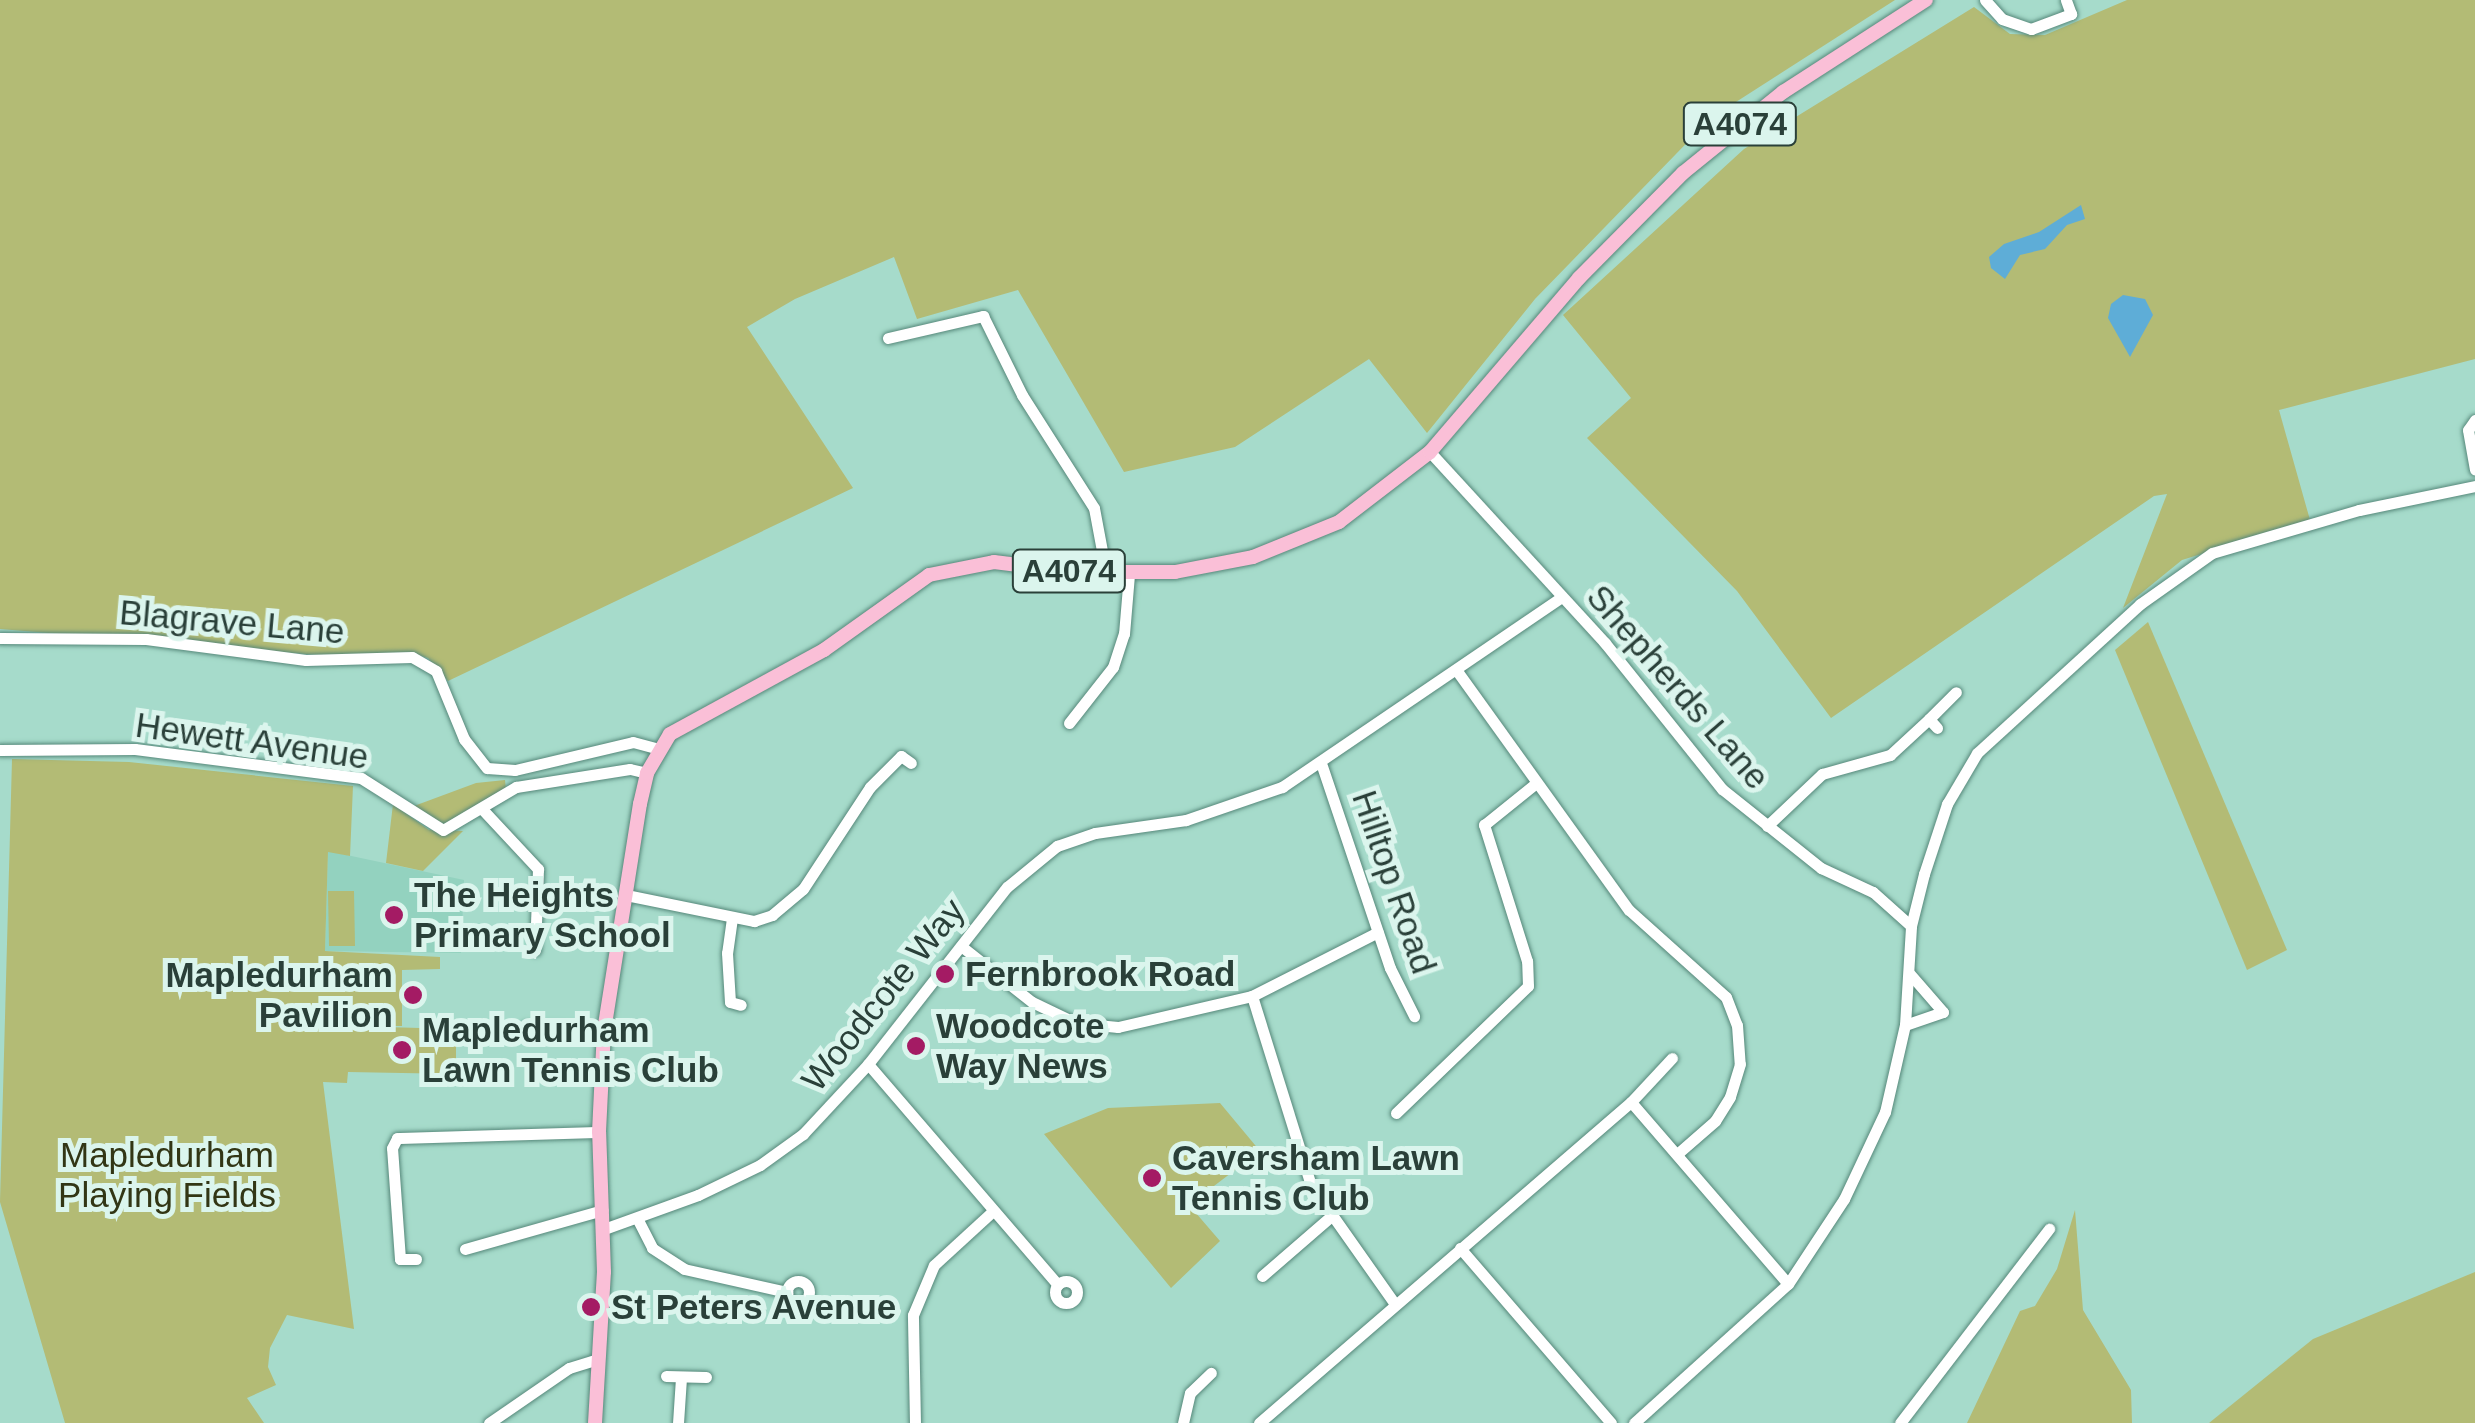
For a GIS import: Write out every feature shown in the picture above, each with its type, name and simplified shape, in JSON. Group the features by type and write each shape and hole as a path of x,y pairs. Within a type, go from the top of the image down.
{"main road":[{"name":"A4074","path":"595,1423 604,1229 598,1132 604,1031 647,774 659,749 679,726 824,650 929,574 994,562 1129,574 1216,566 1284,546 1352,514 1430,452 1578,278 1732,130 1926,0"}],"street":[{"path":"1984,0 2002,19 2031,29 2072,14 2066,0"},
{"path":"888,338 982,316 1022,395 1094,508 1106,572"},
{"path":"2475,420 2468,430 2475,468"},
{"name":"Shepherds Lane","path":"1430,452 1562,597 1697,761 1767,826 1822,868 1873,892 1911,926"},
{"path":"1634,1423 1788,1284 1844,1199 1884,1112 1905,1025 1911,926 1947,804 1977,753 2140,604 2212,554 2359,510 2475,486"},
{"path":"1069,724 1086,713 1113,667 1124,634 1129,574"},
{"name":"Woodcote Way","path":"604,1229 638,1220 760,1165 803,1134 868,1064 1028,865 1057,846 1225,810 1322,766 1562,597"},
{"name":"Blagrave Lane","path":"0,638 146,639 306,660 412,658 436,671 482,764 515,770"},
{"path":"1457,671 1628,910 1712,980 1738,1025 1740,1064 1730,1096 1715,1121 1677,1154"},
{"path":"1767,826 1822,774 1890,755 1933,723 1956,692"},
{"path":"516,787 515,770 588,748 633,742 659,749"},
{"name":"Hewett Avenue","path":"0,750 135,749 361,778 437,829 454,828 516,787 630,769 647,774"},
{"path":"626,895 754,921 790,904 840,824 903,756"},
{"name":"Hilltop Road","path":"1322,766 1378,932 1414,1016"},
{"path":"1396,1113 1528,986 1527,961 1484,825 1536,783"},
{"path":"483,810 538,869 534,950"},
{"path":"731,1002 726,953 732,918"},
{"path":"961,946 1032,1002 1076,1023 1136,1024 1252,996 1378,932"},
{"path":"1905,1025 1943,1012 1910,974"},
{"path":"1252,996 1314,1190 1329,1218 1395,1304"},
{"path":"527,1013 526,1031 604,1031"},
{"path":"1264,1422 1630,1102 1672,1058"},
{"path":"868,1064 1058,1285"},
{"path":"1630,1102 1788,1284"},
{"path":"416,1259 394,1260 392,1148 397,1138 598,1132"},
{"path":"464,1248 603,1210"},
{"path":"915,1423 913,1316 934,1265 993,1210"},
{"path":"1262,1276 1329,1218"},
{"path":"638,1220 652,1248 684,1269 787,1292"},
{"path":"1900,1423 2049,1229"},
{"path":"1460,1248 1611,1423"},
{"path":"489,1423 569,1368 595,1360"},
{"path":"1184,1423 1190,1393 1211,1373"},
{"path":"666,1376 706,1377"},
{"path":"678,1423 681,1378"}],"shaded area":[{"name":"The Heights Primary School","path":"328,851 464,880 461,953 325,951"}],"green space":[{"path":"0,0 1895,0 1711,118 1535,299 1427,433 1369,359 1235,447 1124,472 1018,290 917,319 894,257 795,299 747,327 853,488 448,681 428,658 409,652 342,657 0,629"},
{"path":"2127,0 2475,0 2475,359 2279,410 2310,520 2182,560 2123,608 2167,494 2154,496 1831,718 1737,591 1587,438 1631,398 1563,315 1744,149 1974,7 2010,34 2045,35"},
{"path":"2148,622 2287,950 2247,970 2115,650"},
{"name":"Mapledurham Playing Fields","path":"12,759 129,762 353,786 350,856 328,852 325,951 440,957 440,969 402,970 402,1026 348,1026 456,1029 456,1074 348,1072 347,1083 323,1082 354,1329 287,1315 270,1348 268,1367 276,1385 247,1398 264,1423 65,1423 0,1202"},
{"path":"505,780 506,790 454,824 437,824 414,806 476,783"},
{"path":"393,804 429,830 463,831 423,871 386,863"},
{"path":"328,891 354,891 355,946 329,946"},
{"name":"Caversham Lawn Tennis Club","path":"1220,1103 1260,1151 1189,1205 1220,1241 1171,1288 1044,1134 1108,1108"},
{"path":"2075,1210 2083,1310 2131,1390 2132,1423 1967,1423 2020,1311 2035,1306 2057,1269"},
{"path":"2475,1272 2475,1423 2209,1423 2313,1339"}],"water":[{"path":"2081,205 2085,219 2067,225 2045,249 2020,255 2005,279 1991,268 1989,257 2004,244 2039,232"},
{"path":"2123,295 2145,299 2153,315 2130,357 2108,318 2111,304"}],"place":[{"name":"The Heights Primary School","path":"394,915"},
{"name":"Fernbrook Road","path":"945,974"},
{"name":"Mapledurham Pavilion","path":"413,995"},
{"name":"Woodcote Way News","path":"916,1046"},
{"name":"Mapledurham Lawn Tennis Club","path":"402,1050"},
{"name":"Caversham Lawn Tennis Club","path":"1152,1178"},
{"name":"St Peters Avenue","path":"591,1307"}]}
